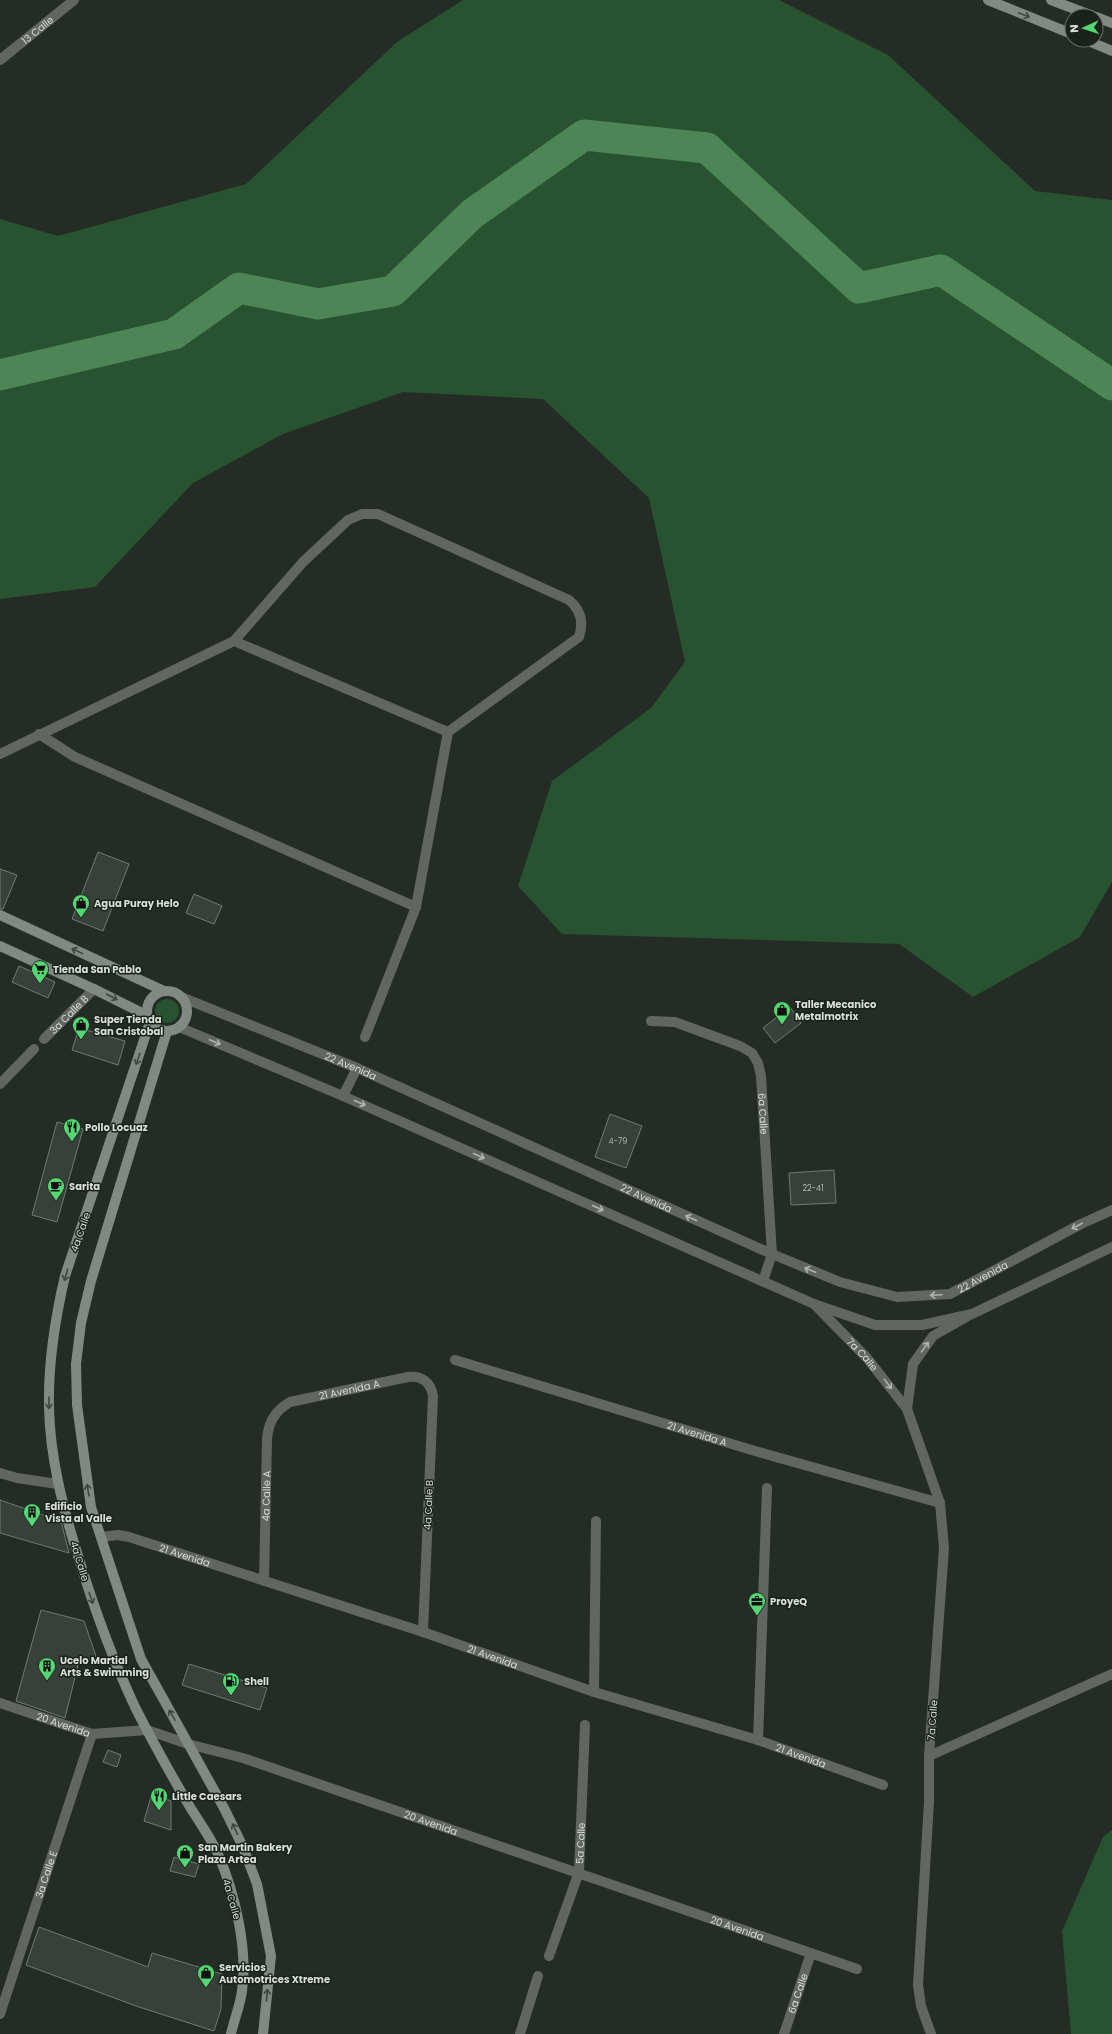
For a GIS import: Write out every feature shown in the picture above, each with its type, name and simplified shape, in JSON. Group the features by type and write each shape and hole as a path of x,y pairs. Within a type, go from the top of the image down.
{"main road":[{"path":"988,0 1064,31"},
{"path":"1051,0 1072,8"},
{"path":"0,916 164,991 170,991 181,997 185,1003 186,1016 179,1026 167,1031 155,1027 149,1019 94,988 0,946"},
{"path":"149,1019 147,1009 152,997 164,991"},
{"name":"4a Calle","path":"149,1019 65,1276 55,1319 50,1363 49,1407 52,1451 66,1517 97,1615 122,1677 147,1730 218,1853 234,1902 241,1930 244,1964 242,1992 231,2034"},
{"path":"167,1031 93,1273 81,1323 76,1364 77,1405 87,1486 101,1537 141,1659 224,1808 243,1847 257,1884 271,1956 263,2034"}],"street":[{"name":"13 Calle","path":"0,60 74,0"},
{"path":"0,754 234,641 303,562 348,520 362,514 378,514 569,600 578,610 582,623 579,637 448,732 416,907 365,1037"},
{"path":"234,641 448,732"},
{"path":"39,734 75,757 416,907"},
{"name":"3a Calle B","path":"44,1039 94,988"},
{"name":"22 Avenida","path":"181,997 357,1068 772,1254 840,1282 897,1297 950,1294 1081,1224 1112,1210"},
{"name":"6a Calle","path":"651,1021 675,1022 740,1046 752,1053 758,1064 761,1076 772,1254 763,1281"},
{"path":"179,1026 343,1096 814,1304 875,1325 922,1325 972,1314 1112,1246"},
{"path":"0,1084 34,1049"},
{"path":"343,1096 357,1068"},
{"name":"7a Calle","path":"814,1304 867,1358 907,1409 940,1503 944,1548 929,1756 929,1802 918,1984 921,2006 931,2034"},
{"name":"7a Calle","path":"907,1409 913,1364 933,1336 972,1314"},
{"name":"21 Avenida A","path":"455,1360 755,1451 940,1503"},
{"name":"21 Avenida A","path":"275,1413 290,1402 408,1377 417,1376 425,1380"},
{"name":"4a Calle B","path":"423,1632 433,1396 431,1387 425,1380"},
{"name":"4a Calle A","path":"264,1581 267,1440 270,1421 275,1413"},
{"path":"0,1473 17,1478 58,1484"},
{"path":"758,1740 767,1488"},
{"path":"594,1692 596,1521"},
{"name":"21 Avenida","path":"101,1537 118,1535 129,1537 423,1632 594,1692 758,1740 883,1785"},
{"path":"929,1756 1112,1674"},
{"name":"20 Avenida","path":"0,1703 92,1734 147,1730 188,1744 242,1758 579,1872 857,1969"},
{"name":"5a Calle","path":"549,1956 579,1872 585,1725"},
{"name":"3a Calle E","path":"0,2014 92,1734"},
{"name":"6a Calle","path":"784,2034 811,1953"},
{"path":"520,2034 538,1976"}],"green space":[{"path":"463,0 779,0 888,55 1035,191 1112,200 1112,882 1080,937 973,997 899,944 562,934 518,886 552,781 651,708 685,662 649,498 543,399 403,392 283,434 193,483 95,587 0,599 0,219 58,236 246,184 397,42"},
{"path":"167,999 172,1000 178,1006 178,1016 172,1022 167,1023 162,1022 156,1016 155,1011 156,1006 162,1000"},
{"path":"1112,1830 1112,2034 1071,2034 1062,1931 1103,1837"}],"building":[{"path":"98,852 129,864 103,931 72,919"},
{"path":"0,869 17,875 3,909 0,909"},
{"path":"194,894 222,906 214,924 186,913"},
{"name":"Tienda San Pablo","path":"19,966 55,982 48,998 12,982"},
{"name":"Taller Mecanico Metalmotrix","path":"790,1007 801,1023 775,1043 763,1028"},
{"path":"79,1028 125,1041 118,1065 72,1050"},
{"path":"610,1114 642,1126 626,1168 595,1157"},
{"path":"57,1122 83,1129 57,1222 32,1215"},
{"path":"834,1170 836,1203 791,1205 789,1173"},
{"name":"Edificio Vista al Valle","path":"0,1500 61,1521 69,1553 0,1533"},
{"name":"Ucelo Martial Arts & Swimming","path":"41,1610 84,1621 98,1662 80,1657 65,1718 16,1701"},
{"name":"Shell","path":"189,1664 267,1688 260,1710 182,1685"},
{"path":"108,1750 121,1755 117,1767 103,1762"},
{"name":"Little Caesars","path":"152,1793 171,1801 171,1830 144,1821"},
{"name":"San Martin Bakery Plaza Artea","path":"174,1857 199,1864 195,1877 170,1871"},
{"path":"39,1927 148,1967 152,1953 222,1974 221,2009 214,2031 136,2006 26,1965"}],"waterway":[{"path":"0,375 174,334 239,288 318,304 393,291 472,214 584,135 707,148 859,288 941,270 1112,385"}],"place":[{"name":"Agua Puray Helo","path":"81,918"},
{"name":"Tienda San Pablo","path":"40,984"},
{"name":"Taller Mecanico Metalmotrix","path":"782,1025"},
{"name":"Super Tienda San Cristobal","path":"81,1040"},
{"name":"Pollo Locuaz","path":"72,1142"},
{"name":"Sarita","path":"56,1201"},
{"name":"Edificio Vista al Valle","path":"32,1527"},
{"name":"ProyeQ","path":"757,1616"},
{"name":"Ucelo Martial Arts & Swimming","path":"47,1681"},
{"name":"Shell","path":"231,1696"},
{"name":"Little Caesars","path":"159,1811"},
{"name":"San Martin Bakery Plaza Artea","path":"185,1868"},
{"name":"Servicios Automotrices Xtreme","path":"206,1988"}]}
